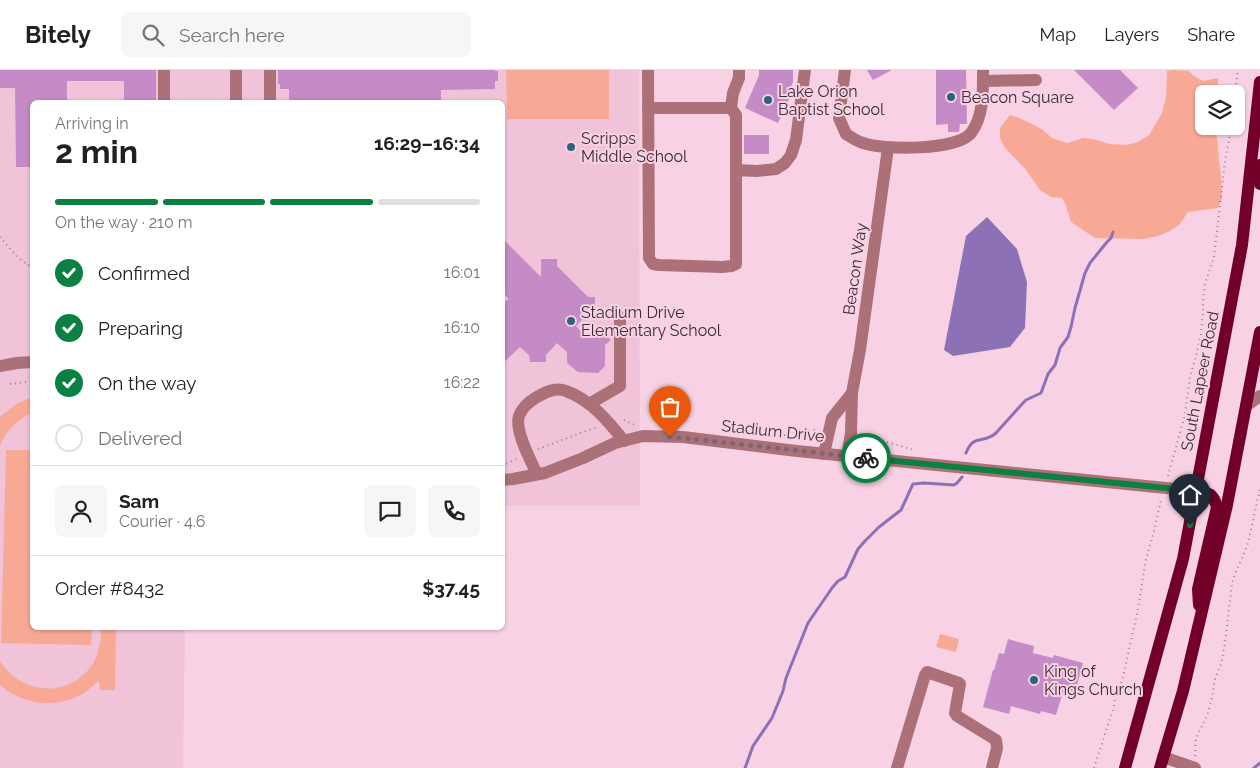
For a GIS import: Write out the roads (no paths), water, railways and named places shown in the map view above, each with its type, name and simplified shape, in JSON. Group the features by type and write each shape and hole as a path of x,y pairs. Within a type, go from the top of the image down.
{"main road":[{"name":"South Lapeer Road","path":"1125,768 1183,559 1242,244 1260,82"},
{"path":"1260,164 1258,178 1260,184"},
{"path":"1162,762 1183,691 1227,505 1246,406 1258,358 1260,332"},
{"path":"1196,491 1210,493 1215,499 1217,507 1198,589 1199,622"}],"street":[{"path":"164,70 164,100"},
{"path":"236,70 236,100"},
{"path":"270,70 270,100"},
{"path":"648,70 649,258 653,264 659,265 722,266 736,264 736,115 731,108 733,93 739,78 739,70"},
{"path":"736,170 757,171 776,169 785,164 791,156 796,140 806,70"},
{"path":"845,70 839,118 846,134 862,143 888,148 938,146 957,142 970,135 979,117 983,75 1036,80"},
{"path":"648,108 731,108"},
{"name":"Beacon Way","path":"848,456 851,433 852,394 860,350 888,148"},
{"path":"589,404 620,386 620,317"},
{"path":"0,366 30,362"},
{"path":"537,474 520,436 518,417 529,402 548,391 564,390 589,404 608,421 624,441"},
{"name":"Beacon Way","path":"824,454 832,418 852,394"},
{"path":"1246,406 1260,396"},
{"name":"Stadium Drive","path":"505,480 545,473 615,443 643,436 683,438 1196,491"},
{"path":"897,768 927,672 960,684 956,716 996,740 992,768"},
{"path":"1162,762 1194,768"}],"waterway":[{"path":"966,453 972,443 996,433 1026,400 1041,393 1048,374 1055,365 1060,348 1068,337 1085,273 1090,263 1111,238 1113,232"},
{"path":"745,768 753,746 772,718 808,623 832,588 845,577 858,549 879,527 901,510 913,484 954,485 962,477"},
{"path":"1254,768 1260,763"}],"place":[{"name":"Beacon Square","path":"951,97"},
{"name":"Lake Orion Baptist School","path":"768,100"},
{"name":"Scripps Middle School","path":"571,147"},
{"name":"Stadium Drive Elementary School","path":"571,321"},
{"name":"King of Kings Church","path":"1034,680"}]}
